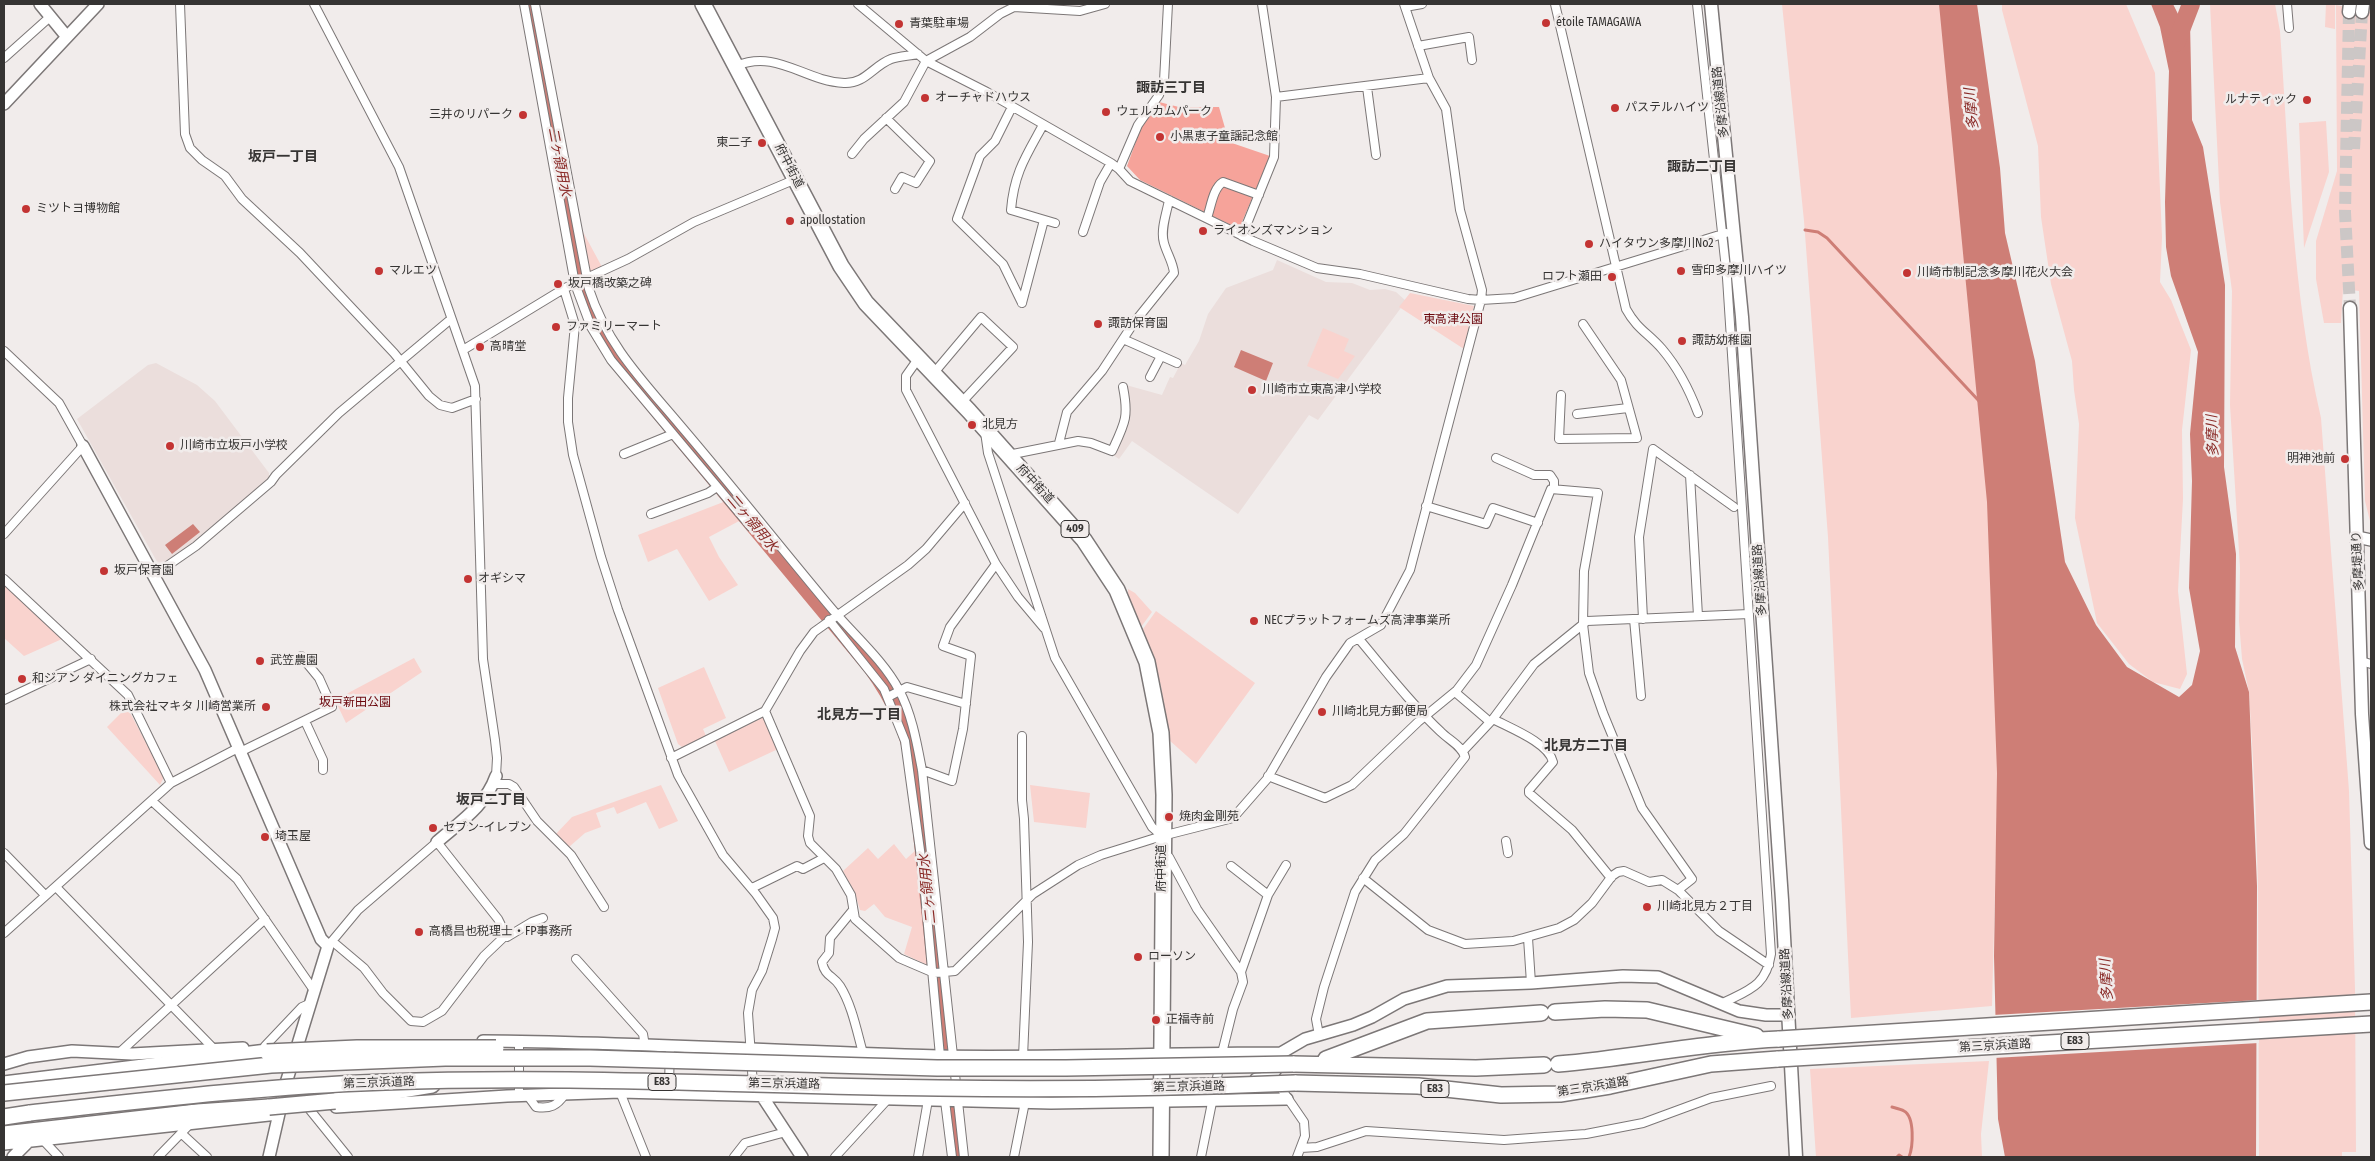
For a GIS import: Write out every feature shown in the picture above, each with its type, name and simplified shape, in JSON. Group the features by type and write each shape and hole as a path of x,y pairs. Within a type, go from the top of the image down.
{"highway":[{"name":"府中街道","path":"703,4 841,266 853,285 866,303 985,429 1093,551 1117,590 1138,637 1154,686 1162,733 1164,795 1162,836 1161,1157"},
{"name":"第三京浜道路","path":"4,1093 272,1065 380,1060 590,1058 937,1068 1066,1068 1315,1063 1476,1068 1613,1060 1774,1039 2371,1002"},
{"path":"1315,1063 1427,1021 1605,1009 1647,1010 1774,1039"},
{"name":"第三京浜道路","path":"4,1115 242,1091 384,1082 463,1080 593,1080 939,1088 1153,1088 1295,1083 1418,1086 1501,1095 1560,1094 1610,1086 1711,1064 2371,1024"},
{"path":"4,1084 267,1052 357,1048 501,1048 590,1058"},
{"path":"4,1134 194,1117 334,1101 463,1080"}],"main road":[{"name":"多摩沿線道路","path":"1711,4 1789,1015 1796,1157"},
{"name":"多摩堤通り","path":"2350,308 2357,537 2366,663 2371,843"}],"street":[{"path":"40,4 67,37"},
{"path":"4,104 98,4"},
{"path":"180,4 185,134 190,148 202,160 225,176 242,200 300,253 429,396 440,405 452,408 476,399"},
{"path":"269,1157 286,1083 313,990 330,944 358,910 478,806 495,780 496,749 482,659 475,386 399,168 314,4"},
{"path":"524,4 589,322 611,360 751,527"},
{"path":"535,4 581,280 606,332 622,356 722,473 833,618 875,676 888,697 899,721 907,751 937,973 953,1056 964,1157"},
{"path":"858,4 926,61 1111,163 1120,169 1130,181 1242,236 1328,271 1360,274 1481,300 1514,298 1729,232"},
{"path":"1001,4 1004,12"},
{"path":"852,154 864,139 904,102 926,61 970,37 1004,12 1014,7 1080,11 1105,4"},
{"path":"1120,169 1138,125 1159,95 1164,81 1168,4"},
{"path":"1242,236 1274,157 1276,97 1262,4"},
{"path":"766,711 810,816 808,836 810,843 836,870 851,894 855,918 899,958 937,973 955,971 1026,900 1078,865 1101,855 1162,836 1233,818 1268,776 1326,677 1350,643 1381,625 1410,570 1481,300 1482,290 1460,210 1446,109 1429,78 1404,5 1422,4"},
{"path":"1555,4 1626,308 1633,321 1661,348 1688,385 1698,413"},
{"path":"1697,4 1729,232 1749,614 1771,954 1769,965 1762,980 1721,1004"},
{"path":"2287,4 2289,28"},
{"path":"4,58 51,16"},
{"path":"1418,46 1468,38 1472,60"},
{"path":"736,66 747,62 768,60 831,81 844,83 864,78 890,60 918,54"},
{"path":"1276,97 1429,78"},
{"path":"1367,86 1376,155"},
{"path":"1012,107 995,141 980,156 957,219 1003,264 1022,303 1044,220"},
{"path":"886,118 930,161 916,182 902,177 895,189"},
{"path":"1043,125 1018,171 1013,189 1011,210 1055,223"},
{"path":"1083,232 1100,182 1111,163"},
{"path":"463,350 564,289 628,259 711,213 796,179"},
{"path":"1207,218 1217,190 1224,182 1259,195"},
{"path":"1059,443 1067,412 1102,371 1133,324 1174,273 1174,266 1164,243 1163,235 1169,200"},
{"path":"564,289 575,325 568,398 568,422 573,455 604,566 671,758 691,799 723,855 752,888 773,918 775,928 762,971 752,990 748,1013 752,1050 758,1097 786,1132 802,1157"},
{"path":"933,374 981,317 1012,347 961,403"},
{"path":"154,576 196,546 272,482 276,475 339,413 451,319"},
{"path":"575,325 581,320 589,322"},
{"path":"1561,395 1560,440 1636,438 1621,380 1583,324"},
{"path":"1123,339 1177,363"},
{"path":"4,351 59,403 205,670 321,939 364,968 383,993 411,1021 423,1022 442,1011 484,956 506,935 507,937 533,921 543,918"},
{"path":"1150,377 1161,356"},
{"path":"918,359 906,376 906,390 996,564 1018,597 1046,630"},
{"path":"1008,455 1059,443 1084,442 1112,450 1126,418 1127,409 1123,387"},
{"path":"1577,414 1628,408"},
{"path":"985,429 988,453 1056,658 1152,828 1162,836"},
{"path":"624,454 673,434"},
{"path":"4,534 83,446"},
{"path":"1643,619 1639,537 1653,448 1734,507"},
{"path":"1496,458 1534,475 1550,476 1554,481 1554,489"},
{"path":"1690,475 1698,616"},
{"path":"651,514 717,487"},
{"path":"1268,776 1326,798 1352,785 1408,731 1455,692 1476,665 1551,489 1599,494 1584,570 1582,624 1590,673 1632,789 1652,824 1692,879 1678,890"},
{"path":"671,758 766,711 800,651 814,632 920,554 965,503"},
{"path":"1426,506 1486,524 1493,508 1538,523"},
{"path":"2357,537 2371,540"},
{"path":"922,770 952,781 966,704 971,656 943,646 950,627 996,564"},
{"path":"4,580 128,695 172,783"},
{"path":"1463,751 1492,720 1534,664 1582,624 1593,619 1643,619 1749,614"},
{"path":"833,618 900,690 916,737 922,770 937,973 940,1056"},
{"path":"1634,619 1641,696"},
{"path":"1318,1035 1316,1020 1324,987 1355,892 1375,860 1404,834 1440,791 1465,757 1463,751 1426,717 1359,639"},
{"path":"4,933 172,783 332,707 319,678 301,656"},
{"path":"4,700 91,659"},
{"path":"888,697 907,687 966,704"},
{"path":"1455,692 1492,720 1544,747 1552,754 1553,762 1529,790 1529,793 1572,830 1611,878"},
{"path":"305,721 323,760 323,770"},
{"path":"1022,736 1028,942 1023,1057"},
{"path":"495,780 514,786 537,821 571,856 604,907"},
{"path":"152,801 237,879 313,990"},
{"path":"1506,841 1508,853"},
{"path":"437,842 493,912 506,935"},
{"path":"4,853 45,895"},
{"path":"1162,855 1169,857 1197,909 1241,972 1243,982 1233,1010 1222,1053 1214,1101 1201,1157"},
{"path":"752,888 798,866 804,869 824,858"},
{"path":"1241,972 1268,895 1286,865"},
{"path":"1231,866 1268,895"},
{"path":"1363,878 1428,930 1465,944 1528,938 1559,928 1574,920 1592,903 1611,878 1618,872 1624,871 1649,882 1662,880 1678,890 1719,931 1769,965"},
{"path":"56,887 215,1050"},
{"path":"853,910 830,938 829,953 822,962 824,972 839,986 853,1018 863,1053"},
{"path":"118,1054 265,919"},
{"path":"1528,938 1531,983"},
{"path":"576,959 643,1034 645,1046"},
{"path":"4,1100 198,1078 290,1070 383,1065 519,1065 669,1072 955,1076 1062,1083 1218,1074 1256,1068 1305,1039 1372,1017 1404,999 1447,986 1531,983 1623,976 1658,977 1739,1011 1766,1015 1789,1015"},
{"path":"265,1046 302,1007 309,1004"},
{"path":"4,1064 28,1057 72,1051 118,1054 298,1044 519,1041 606,1042 645,1046 940,1056 1023,1057 1282,1052"},
{"path":"519,1041 519,1077 524,1096"},
{"path":"668,1093 670,1047"},
{"path":"1218,1074 1267,1079 1276,1072 1282,1052"},
{"path":"4,1115 147,1095 286,1083 669,1072"},
{"path":"1273,1075 1287,1099 1304,1122 1305,1136 1297,1157"},
{"path":"1300,1148 1317,1147 1366,1132 1504,1140 1586,1134 1643,1123 1711,1098 1771,1086"},
{"path":"4,1144 194,1117 278,1114 310,1110 524,1096 620,1092 758,1097 1024,1102 1161,1102 1287,1099"},
{"path":"620,1092 646,1157"},
{"path":"835,1157 888,1099"},
{"path":"918,1157 928,1100"},
{"path":"945,1101 952,1157"},
{"path":"1014,1157 1024,1102"},
{"path":"310,1110 348,1157"},
{"path":"158,1157 182,1133 194,1117"},
{"path":"734,1157 745,1143 786,1132"},
{"path":"182,1133 207,1157"},
{"path":"42,1140 59,1157"},
{"path":"13,1157 29,1141"}],"shaded area":[{"path":"1159,102 1179,107 1219,107 1229,142 1270,156 1239,229 1140,180 1127,166 1142,125"},
{"name":"川崎市立東高津小学校","path":"1277,260 1326,282 1352,283 1370,290 1385,289 1396,292 1406,301 1318,420 1309,415 1238,514 1132,441 1119,459 1113,455 1130,410 1126,385 1162,395 1170,377 1173,378 1181,363 1185,365 1199,341 1208,314 1226,288 1273,270"},
{"name":"川崎市立坂戸小学校","path":"156,363 197,385 215,401 269,473 269,479 198,539 160,567 77,419 148,365"}],"green space":[{"path":"1782,4 1940,4 1988,500 1998,772 1992,1006 1851,1018 1828,537 1804,221"},
{"path":"2002,4 2126,4 2155,73 2162,237 2160,282 2171,300 2191,350 2182,430 2183,499 2178,591 2187,674 2180,689 2153,682 2129,664 2097,623 2075,518 2079,424 2072,361 2051,284 2041,217 2038,146"},
{"path":"2210,4 2275,4 2280,31 2289,177 2298,275 2311,371 2321,418 2349,791 2355,989 2356,1152 2342,1152 2342,1157 2259,1157 2258,885 2255,794 2249,692 2242,659 2239,621 2240,568 2230,405 2232,291 2220,202"},
{"path":"2326,4 2335,4 2335,29 2325,27"},
{"path":"2336,5 2371,12 2371,525 2365,501 2359,291 2343,289 2341,323 2324,323 2316,279 2316,241 2337,171"},
{"path":"2326,121 2329,172 2304,248 2299,123"},
{"path":"582,230 602,267 589,273"},
{"name":"東高津公園","path":"1410,293 1474,306 1464,349 1399,307"},
{"path":"1323,328 1349,339 1344,351 1355,356 1338,379 1307,366"},
{"path":"726,501 741,520 709,537 719,557 738,585 709,601 677,549 648,562 638,535"},
{"path":"4,585 62,639 24,656 4,638"},
{"path":"1128,589 1135,593 1152,612 1141,627 1128,595"},
{"path":"1156,611 1255,683 1196,764 1169,740 1161,686 1143,629"},
{"name":"坂戸新田公園","path":"414,658 422,672 346,723 335,700"},
{"path":"704,667 726,718 703,729 706,736 682,747 678,744 658,688"},
{"path":"127,707 164,777 160,785 107,727"},
{"path":"764,717 778,749 729,772 715,741"},
{"path":"661,785 678,821 659,829 646,802 617,814 614,807 596,813 601,827 585,833 569,847 555,835 572,817"},
{"path":"1030,785 1090,793 1086,828 1034,822"},
{"path":"894,844 906,859 916,850 929,966 904,954 912,927 885,917 874,904 865,911 860,910 855,893 843,871 868,848 878,859"},
{"path":"1989,1061 1981,1134 1982,1157 1816,1157 1810,1069"}],"water":[{"name":"多摩川","path":"1939,4 1977,4 2000,168 2005,233 2035,361 2065,562 2096,625 2127,667 2179,697 2192,685 2200,651 2189,588 2192,481 2190,434 2198,352 2171,276 2166,247 2165,202 2169,71 2160,27 2151,4 2173,4 2180,18 2190,22 2192,120 2203,147 2225,285 2224,467 2236,554 2235,647 2249,692 2257,886 2256,1157 2005,1157 1998,1119 1994,956 1997,773 1987,502"},
{"path":"1241,350 1273,363 1266,381 1234,367"},
{"path":"193,524 200,532 172,554 165,545"}],"pier":[{"path":"2259,1000 2259,1043 1994,1058 1993,1015"}],"waterway":[{"name":"二ヶ領用水","path":"529,4 584,293 601,335 616,359 872,667 888,691 905,727 915,768 945,1049"},
{"path":"2176,43 2191,4"},
{"path":"1805,230 1818,232 1827,238 1979,401"},
{"name":"二ヶ領用水","path":"951,1107 957,1157"},
{"path":"1892,1107 1904,1111 1910,1119 1912,1140 1909,1157"},
{"path":"1897,1157 1899,1155 1902,1157"}],"tunnel":[{"path":"2349,12 2345,212 2350,308"},
{"path":"2354,149 2362,12"}],"place":[{"name":"étoile TAMAGAWA","path":"1546,23"},
{"name":"青葉駐車場","path":"899,24"},
{"name":"オーチャドハウス","path":"925,98"},
{"name":"ルナティック","path":"2307,100"},
{"name":"パステルハイツ","path":"1615,108"},
{"name":"ウェルカムパーク","path":"1106,112"},
{"name":"三井のリパーク","path":"523,115"},
{"name":"小黒恵子童謡記念館","path":"1160,137"},
{"name":"東二子","path":"762,143"},
{"name":"ミツトヨ博物館","path":"26,209"},
{"name":"apollostation","path":"790,221"},
{"name":"ライオンズマンション","path":"1203,231"},
{"name":"ハイタウン多摩川No2","path":"1589,244"},
{"name":"マルエツ","path":"379,271"},
{"name":"雪印多摩川ハイツ","path":"1681,271"},
{"name":"川崎市制記念多摩川花火大会","path":"1907,273"},
{"name":"ロフト瀬田","path":"1612,277"},
{"name":"坂戸橋改築之碑","path":"558,284"},
{"name":"諏訪保育園","path":"1098,324"},
{"name":"ファミリーマート","path":"556,327"},
{"name":"諏訪幼稚園","path":"1682,341"},
{"name":"高晴堂","path":"480,347"},
{"name":"川崎市立東高津小学校","path":"1252,390"},
{"name":"北見方","path":"972,425"},
{"name":"川崎市立坂戸小学校","path":"170,446"},
{"name":"明神池前","path":"2345,459"},
{"name":"坂戸保育園","path":"104,571"},
{"name":"オギシマ","path":"468,579"},
{"name":"NECプラットフォームズ高津事業所","path":"1254,621"},
{"name":"武笠農園","path":"260,661"},
{"name":"和ジアン ダイニングカフェ","path":"22,679"},
{"name":"株式会社マキタ 川崎営業所","path":"266,707"},
{"name":"川崎北見方郵便局","path":"1322,712"},
{"name":"焼肉金剛苑","path":"1169,817"},
{"name":"セブン-イレブン","path":"433,828"},
{"name":"埼玉屋","path":"265,837"},
{"name":"川崎北見方２丁目","path":"1647,907"},
{"name":"高橋昌也税理士・FP事務所","path":"419,932"},
{"name":"ローソン","path":"1138,957"},
{"name":"正福寺前","path":"1156,1020"}],"district":[{"name":"諏訪三丁目","path":"1171,88"},
{"name":"坂戸一丁目","path":"283,157"},
{"name":"諏訪二丁目","path":"1702,167"},
{"name":"北見方一丁目","path":"859,715"},
{"name":"北見方二丁目","path":"1586,746"},
{"name":"坂戸二丁目","path":"491,800"}]}
